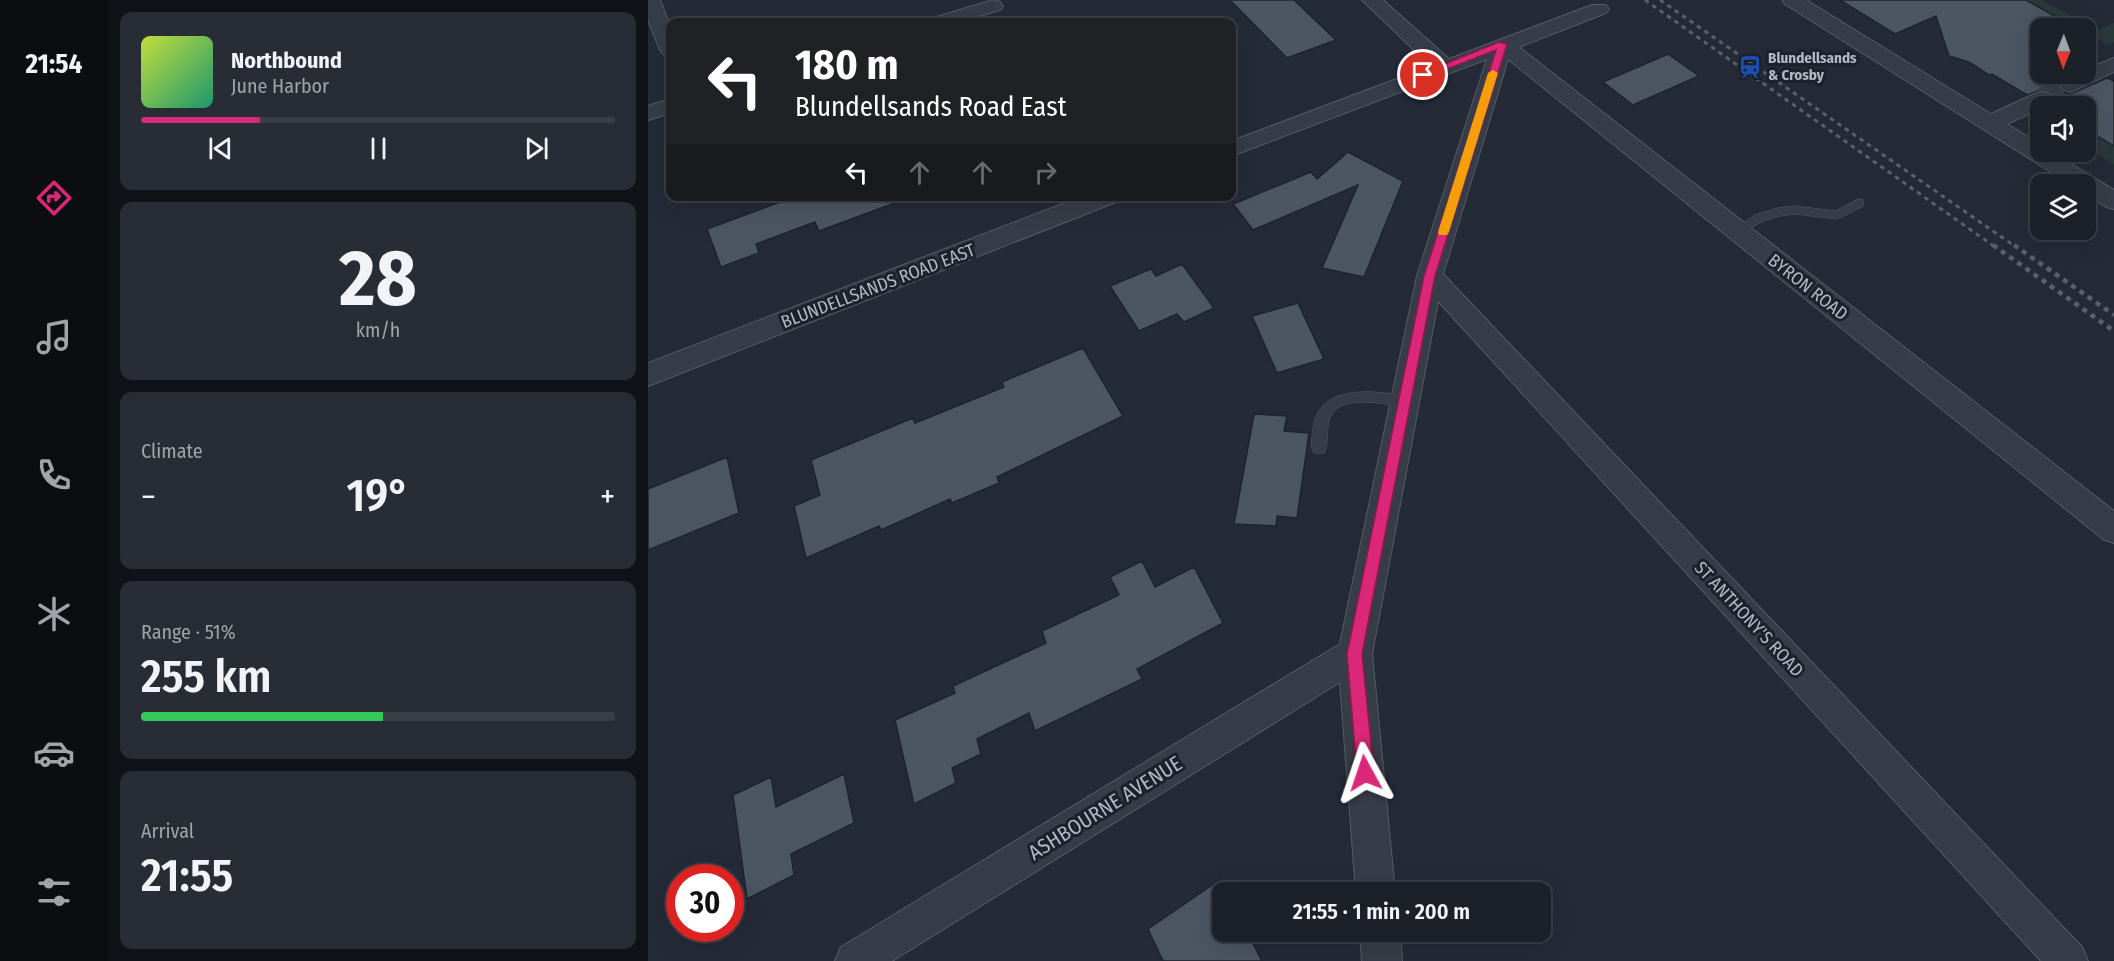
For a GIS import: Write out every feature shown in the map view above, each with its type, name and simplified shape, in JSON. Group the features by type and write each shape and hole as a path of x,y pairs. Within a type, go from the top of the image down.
{"street":[{"path":"650,0 666,40"},
{"path":"1372,0 1444,66"},
{"path":"1792,0 2114,201"},
{"path":"1236,147 1444,66 1599,9"},
{"path":"958,18 995,10"},
{"path":"1375,882 1354,654 1430,276 1502,44"},
{"name":"BYRON ROAD","path":"1502,44 2114,529"},
{"path":"2071,85 2114,64"},
{"path":"1991,123 2030,105"},
{"path":"648,113 666,107"},
{"name":"BLUNDELLSANDS ROAD EAST","path":"648,375 1095,201"},
{"name":"ST ANTHONY'S ROAD","path":"1430,276 2068,961"},
{"name":"ASHBOURNE AVENUE","path":"855,961 1354,654"},
{"path":"1381,942 1382,961"}],"lane":[{"path":"1738,231 1759,218 1778,212 1795,210 1837,215 1859,203"},
{"path":"1319,449 1323,415 1334,402 1354,396 1405,401"}],"shaded area":[{"path":"2012,0 2041,0 2076,18 2059,18 2044,10 2032,16"},
{"path":"2114,23 2114,42 2108,45 2096,38 2096,28 2099,30"},
{"path":"2096,136 2114,146 2114,164 2096,153"}],"building":[{"path":"1230,0 1294,0 1336,40 1287,58"},
{"path":"1840,0 2026,0 2058,18 2030,18 2030,84 2059,84 2062,92 2070,94 2107,78 2114,81 2114,146 2096,135 2096,96 2053,96 2051,92 2041,90 2027,95 1969,62 1949,56 1936,16 1895,34"},
{"path":"1668,54 1699,76 1633,105 1603,82"},
{"path":"1348,152 1403,181 1364,277 1322,268 1358,185 1253,230 1233,204 1311,172 1317,179"},
{"path":"783,201 900,201 819,231 815,222 756,244 759,253 721,267 707,229"},
{"path":"1182,264 1214,308 1184,322 1177,314 1139,331 1110,286 1151,269 1156,276"},
{"path":"1298,303 1324,359 1277,373 1252,316"},
{"path":"1083,348 1123,416 997,477 999,483 952,503 950,499 881,530 879,526 806,558 794,506 820,495 811,460 913,418 915,423 1004,387 1002,382"},
{"path":"1254,414 1287,416 1284,431 1309,433 1297,518 1277,516 1276,526 1234,524"},
{"path":"727,457 739,513 648,550 648,489"},
{"path":"1142,561 1155,587 1194,567 1223,623 1137,669 1142,679 1035,731 1029,713 977,739 981,754 952,768 956,783 914,804 895,720 955,693 953,686 1046,643 1042,631 1119,595 1110,577"},
{"path":"844,774 854,823 791,854 794,875 747,899 733,795 771,777 776,807"},
{"path":"1212,885 1212,942 1252,942 1262,961 1163,961 1148,929"}],"tunnel":[{"path":"2048,96 2071,85"}],"railway":[{"path":"1645,0 1995,247"},
{"path":"1660,0 2016,247"},
{"path":"1993,245 2114,331"},
{"path":"2014,245 2114,315"}],"slow traffic":[{"path":"1443,232 1493,73"}],"place":[{"name":"Blundellsands & Crosby","path":"1750,67"}],"route":[{"path":"1365,773 1354,654 1430,276 1502,44 1423,75"}]}
